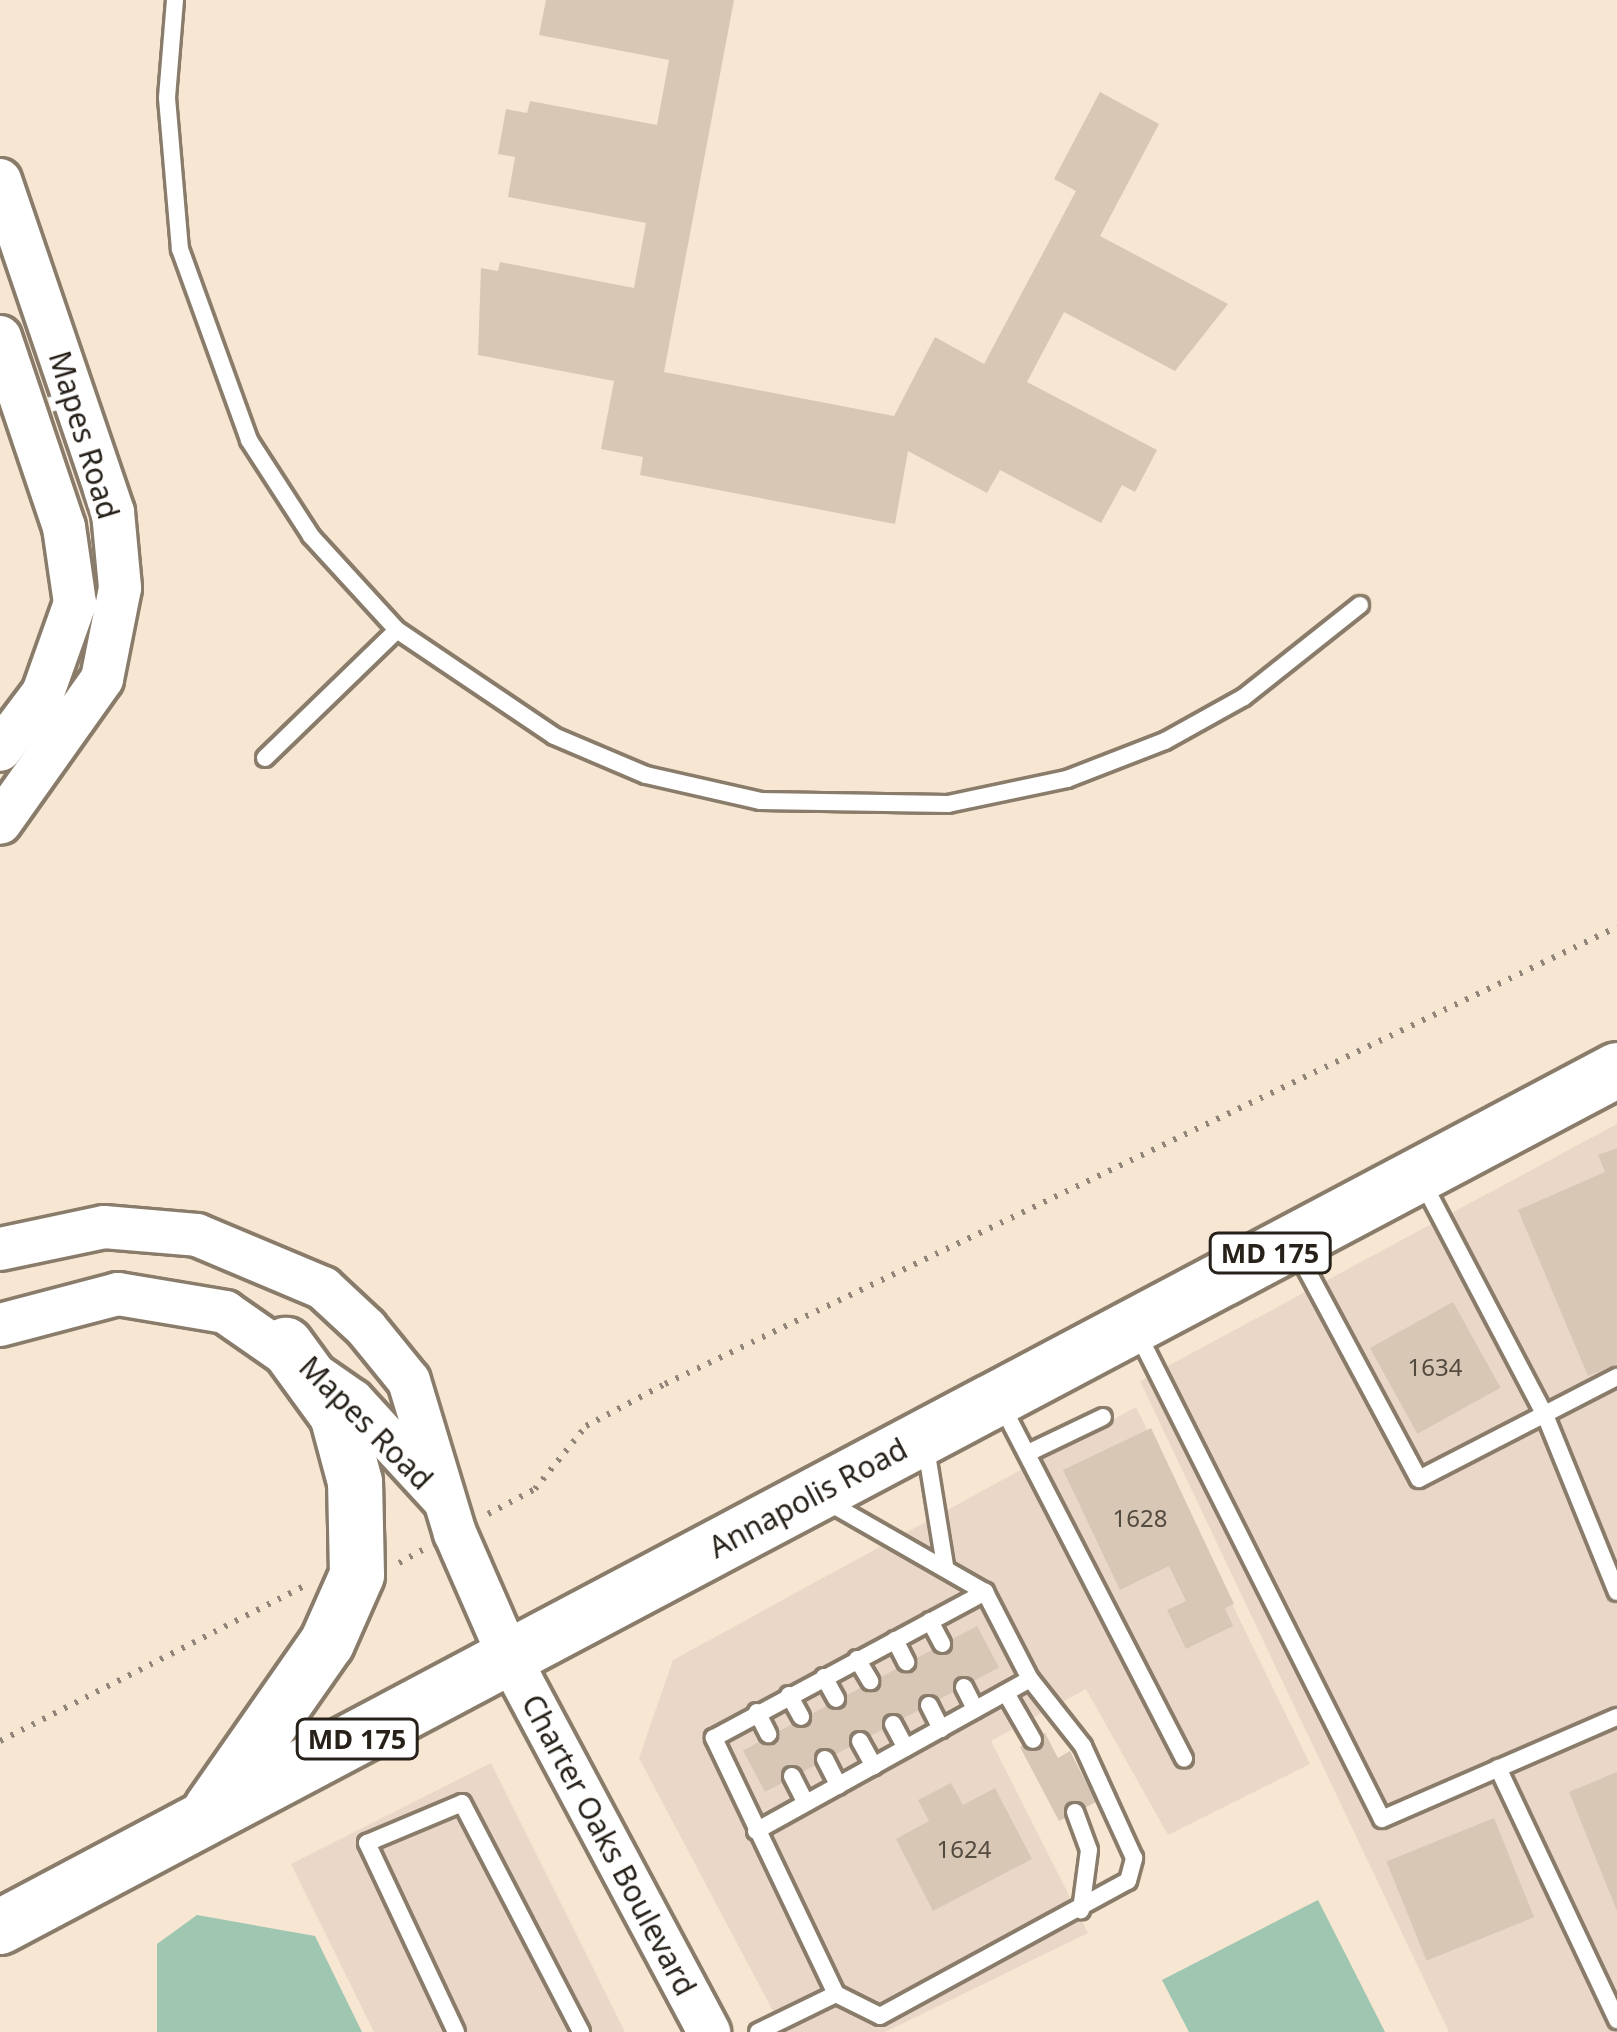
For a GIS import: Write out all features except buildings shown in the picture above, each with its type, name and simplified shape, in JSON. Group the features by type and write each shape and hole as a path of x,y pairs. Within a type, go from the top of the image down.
{"main road":[{"name":"Annapolis Road","path":"0,1927 1617,1070"},
{"path":"205,1818 327,1643 357,1575 355,1482 338,1415 286,1345"}],"street":[{"name":"Mapes Road","path":"0,180 113,512 120,588 102,679 2,816"},
{"name":"Mapes Road","path":"0,337 64,527 75,603 43,693 0,750"},
{"name":"Mapes Road","path":"0,1249 104,1227 197,1235 323,1288 409,1381 510,1659"},
{"name":"Mapes Road","path":"0,1325 118,1294 226,1312 286,1345 454,1510"},
{"name":"Charter Oaks Boulevard","path":"510,1659 709,2032"}],"lane":[{"path":"175,0 169,160 208,349 277,488 398,630 512,713 646,775 760,802 885,809 1012,794 1120,761 1244,698 1360,605"},
{"path":"265,758 398,630"},
{"path":"1419,1174 1545,1415 1617,1592"},
{"path":"1292,1242 1419,1480 1617,1377"},
{"path":"1134,1326 1382,1819 1617,1717"},
{"path":"998,1398 1184,1758"},
{"path":"1028,1454 1102,1418"},
{"path":"924,1437 945,1565"},
{"path":"814,1495 945,1565 985,1592 1030,1679 1083,1746 1134,1858 1128,1881 880,2016 836,1994 714,1738 985,1592"},
{"path":"930,1621 942,1644"},
{"path":"895,1640 906,1663"},
{"path":"857,1660 870,1682"},
{"path":"824,1676 836,1699"},
{"path":"756,1832 1030,1679"},
{"path":"964,1687 975,1709"},
{"path":"1006,1693 1034,1740"},
{"path":"789,1695 801,1717"},
{"path":"929,1705 941,1729"},
{"path":"757,1712 768,1734"},
{"path":"892,1724 906,1748"},
{"path":"860,1741 874,1766"},
{"path":"825,1759 839,1786"},
{"path":"1498,1768 1617,2020"},
{"path":"792,1776 806,1804"},
{"path":"456,2032 367,1843 462,1803 580,2032"},
{"path":"1076,1812 1089,1850 1081,1910"},
{"path":"758,2032 836,1994"}],"path":[{"path":"535,1489 586,1426 665,1384 1617,928"},
{"path":"0,1741 302,1586"}],"shaded area":[{"path":"1617,1124 1617,2032 1449,2032 1140,1381"},
{"path":"1136,1407 1310,1764 1168,1835 1086,1689 991,1741 1088,1933 885,2032 784,2032 639,1758 673,1660"},
{"path":"491,1763 625,2032 374,2032 291,1864"}],"green space":[{"path":"1318,1900 1385,2032 1189,2032 1162,1980"},
{"path":"197,1915 315,1936 362,2032 157,2032 157,1944"}]}
